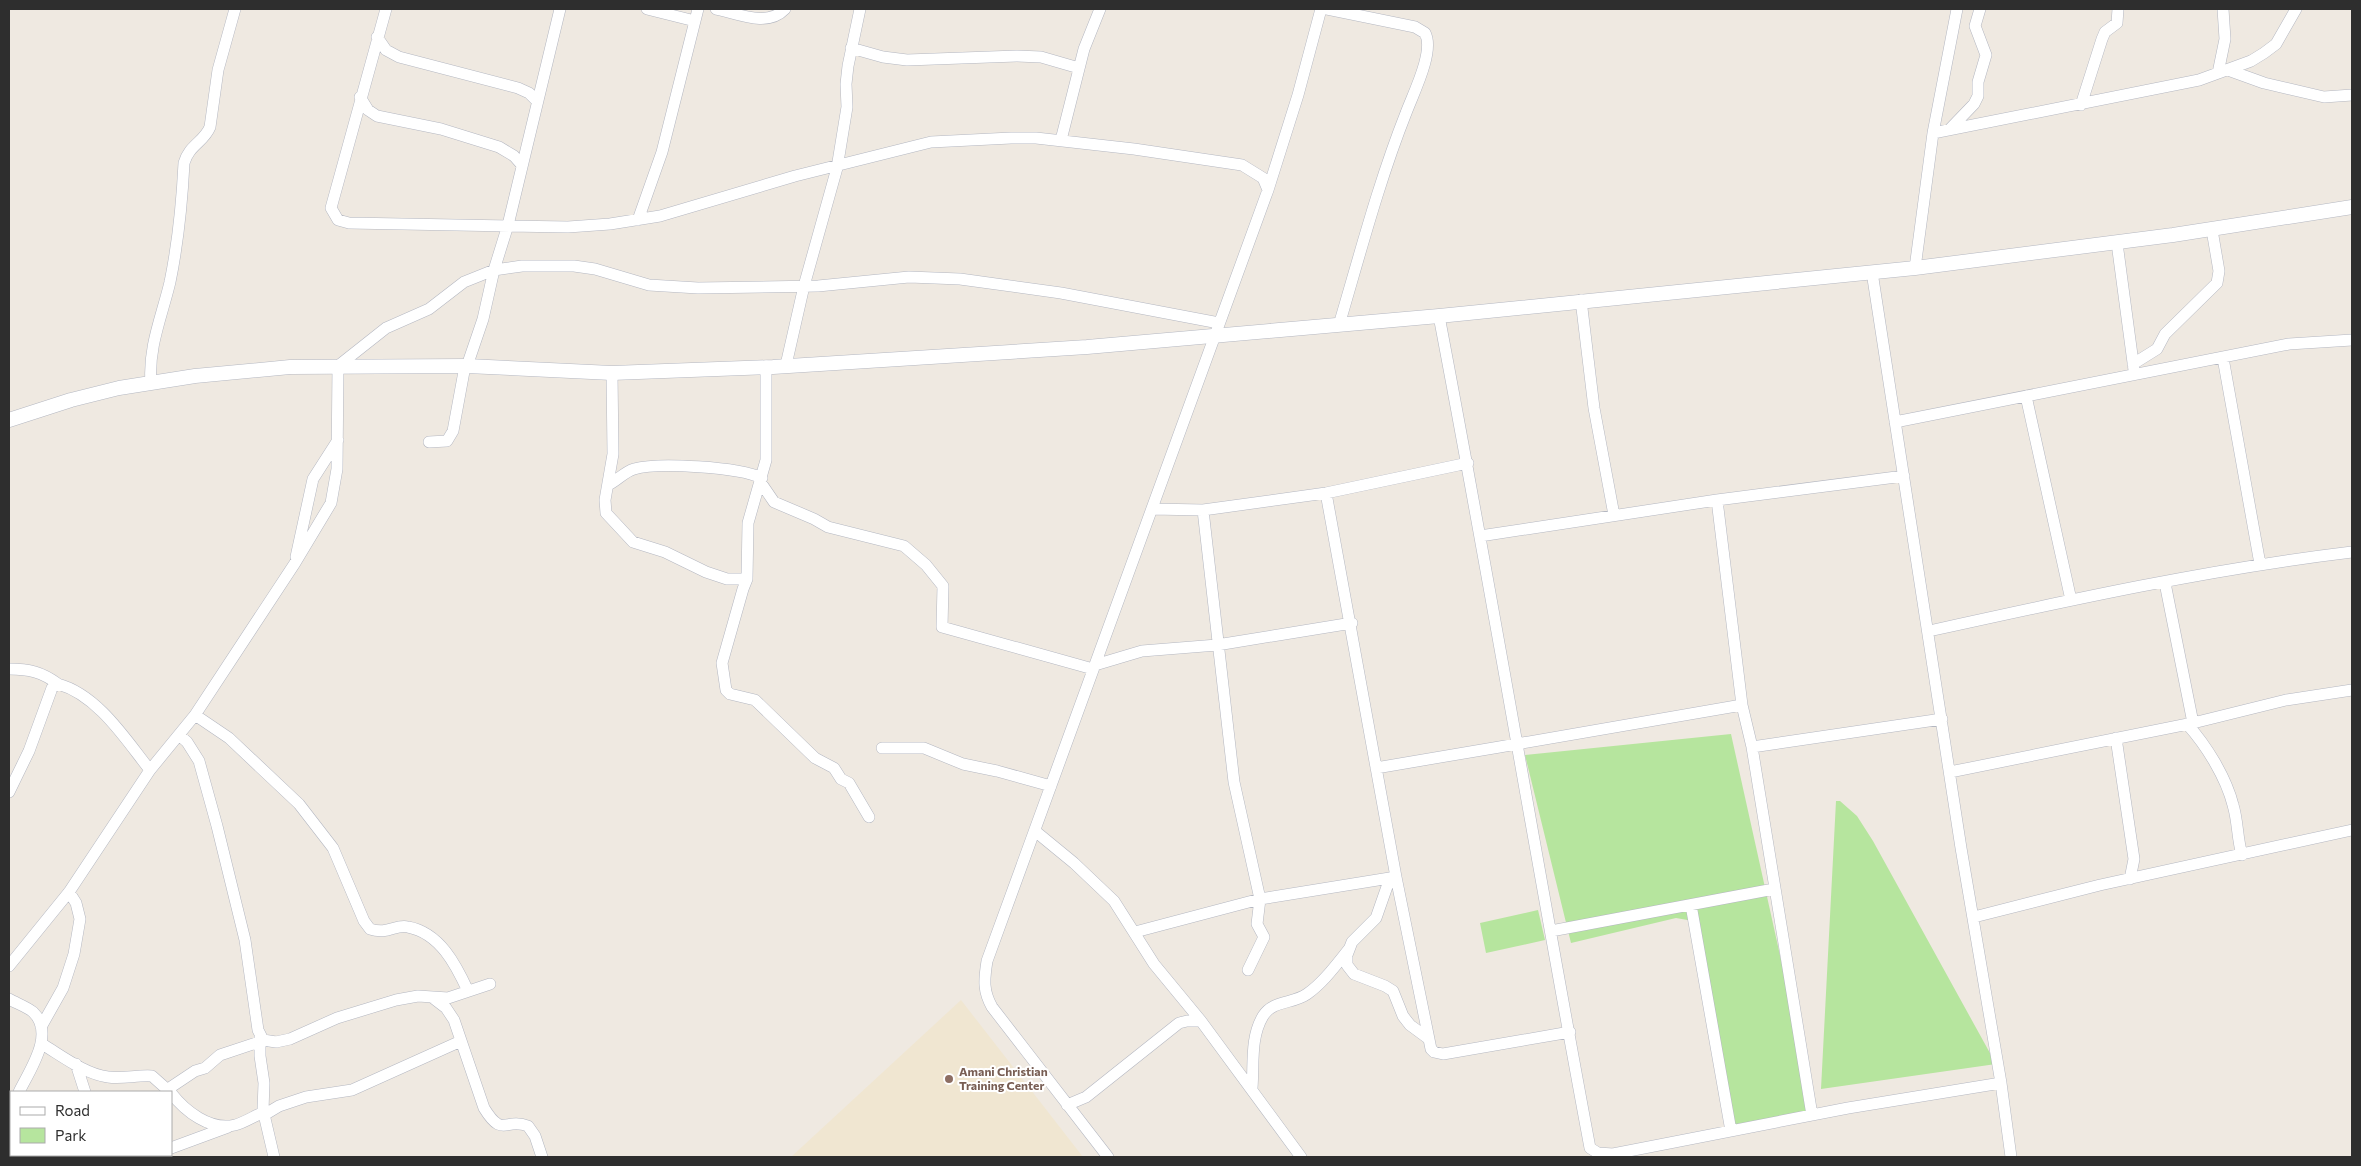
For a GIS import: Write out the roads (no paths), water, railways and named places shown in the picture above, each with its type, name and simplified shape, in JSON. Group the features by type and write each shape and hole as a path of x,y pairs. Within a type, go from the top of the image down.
{"street":[{"path":"151,383 150,354 172,267 178,230 184,163 187,153 206,135 210,126 218,70 235,9"},
{"path":"386,9 360,97 331,208 338,220 349,224 568,227 638,220 682,210 795,176 836,168 931,142 1011,138 1061,140 1242,165 1262,178 1268,190"},
{"path":"429,442 447,441 453,431 466,366 483,319 494,270 508,225 536,100 560,9"},
{"path":"647,9 697,14 715,9 760,18 775,16 785,9"},
{"path":"786,366 804,286 836,168 847,107 846,84 851,48 860,9"},
{"path":"1061,140 1084,49 1100,9"},
{"path":"1108,1157 992,1007 985,995 984,986 987,962 1268,190 1298,95 1321,9"},
{"path":"1327,9 1415,27 1424,33 1428,43 1418,83 1400,126 1339,325"},
{"path":"1915,268 1932,133 1957,9"},
{"path":"1949,130 1974,104 1978,96 1978,82 1986,55 1975,26 1980,9"},
{"path":"2081,105 2102,39 2106,32 2117,23 2118,9"},
{"path":"2223,9 2225,39 2223,72"},
{"path":"1932,133 2081,105 2184,83 2223,72 2251,61 2276,44 2296,9"},
{"path":"638,220 662,152 697,14"},
{"path":"378,36 391,54 518,88 529,93 536,100"},
{"path":"851,48 883,57 907,60 1017,56 1041,58 1079,68"},
{"path":"2223,72 2324,97 2352,95"},
{"path":"360,97 368,110 377,116 441,129 499,147 514,156 521,164"},
{"path":"9,420 71,400 119,388 290,367 466,366 612,374 786,366 1078,347 1217,329 1339,325 1915,268 2212,230 2352,207"},
{"path":"2134,370 2157,349 2165,334 2217,283 2219,271 2212,230"},
{"path":"2118,243 2134,370"},
{"path":"338,366 386,328 428,310 464,282 494,270 559,264 595,269 649,286 698,288 852,284 909,277 960,279 1061,293 1217,329"},
{"path":"1872,272 1917,568 1929,631 1950,772 2002,1083 2011,1157"},
{"path":"1581,300 1594,408 1614,515"},
{"path":"1439,316 1468,463 1497,636 1518,742 1590,1148 1614,1154 1812,1115 2002,1083"},
{"path":"1895,422 2026,396 2134,370 2223,358 2289,344 2352,340"},
{"path":"2223,358 2260,564"},
{"path":"9,966 69,892 150,770 195,715 295,563 331,503 336,485 338,366"},
{"path":"766,366 766,450 761,480 747,529 747,579 742,589 722,663 726,690 730,694 755,700 815,758 834,768 841,779 849,783 869,817"},
{"path":"612,374 613,454 605,506 606,513 628,539 727,580 747,579"},
{"path":"2026,396 2071,600"},
{"path":"295,563 314,479 338,440"},
{"path":"1152,509 1203,510 1326,493 1468,463"},
{"path":"608,485 627,472 640,468 733,469 761,480 774,502 828,527 897,544 909,549 943,586 942,627 1094,667 1142,652 1217,645 1352,623"},
{"path":"1480,536 1718,500 1904,476"},
{"path":"1326,493 1352,623 1393,878 1433,1051 1443,1054 1570,1032"},
{"path":"1718,500 1742,705 1752,747 1812,1115"},
{"path":"1203,510 1234,782 1260,899 1257,924 1263,934 1263,941 1248,970"},
{"path":"1929,631 2071,600 2260,564 2352,552"},
{"path":"2165,583 2190,723 2226,785 2234,805 2237,836 2242,855"},
{"path":"9,669 41,672 86,700 107,716 150,770"},
{"path":"9,792 30,751 50,693 58,684"},
{"path":"1950,772 2190,723 2286,700 2352,690"},
{"path":"1376,768 1518,742 1642,724 1742,705"},
{"path":"195,715 229,738 298,804 333,848 364,920 370,929 387,932 408,927 424,933 448,954 468,991"},
{"path":"1752,747 1942,719"},
{"path":"179,735 187,742 199,761 245,940 260,1039 264,1084 264,1114 274,1157"},
{"path":"2116,738 2134,859 2130,879"},
{"path":"882,748 924,748 963,764 997,770 1051,786"},
{"path":"1974,917 2130,879 2352,830"},
{"path":"1035,831 1100,886 1114,901 1154,964 1201,1021 1301,1157"},
{"path":"1135,932 1260,899 1393,878"},
{"path":"1252,1088 1254,1044 1263,1017 1268,1011 1282,1003 1302,998 1315,988 1352,942 1376,918 1393,878"},
{"path":"1551,930 1774,888"},
{"path":"41,1027 63,988 74,954 80,919 76,903 69,892"},
{"path":"1691,905 1731,1131"},
{"path":"1349,948 1347,965 1349,970 1393,991 1403,1016 1410,1025 1429,1039"},
{"path":"171,1091 189,1074 205,1068 220,1054 260,1039 282,1042 369,1008 412,997 448,998 490,984"},
{"path":"431,997 446,1008 454,1020 484,1108 491,1119 501,1126 522,1124 528,1126 535,1136 542,1157"},
{"path":"9,999 32,1012 41,1027 42,1044 20,1091"},
{"path":"1067,1105 1086,1097 1179,1023 1201,1021"},
{"path":"172,1148 306,1097 352,1090 461,1041"},
{"path":"42,1044 76,1064 106,1077 152,1076 169,1091"},
{"path":"76,1064 85,1091"},
{"path":"172,1094 195,1118 230,1126"}],"place":[{"name":"Amani Christian Training Center","path":"949,1079"}]}
